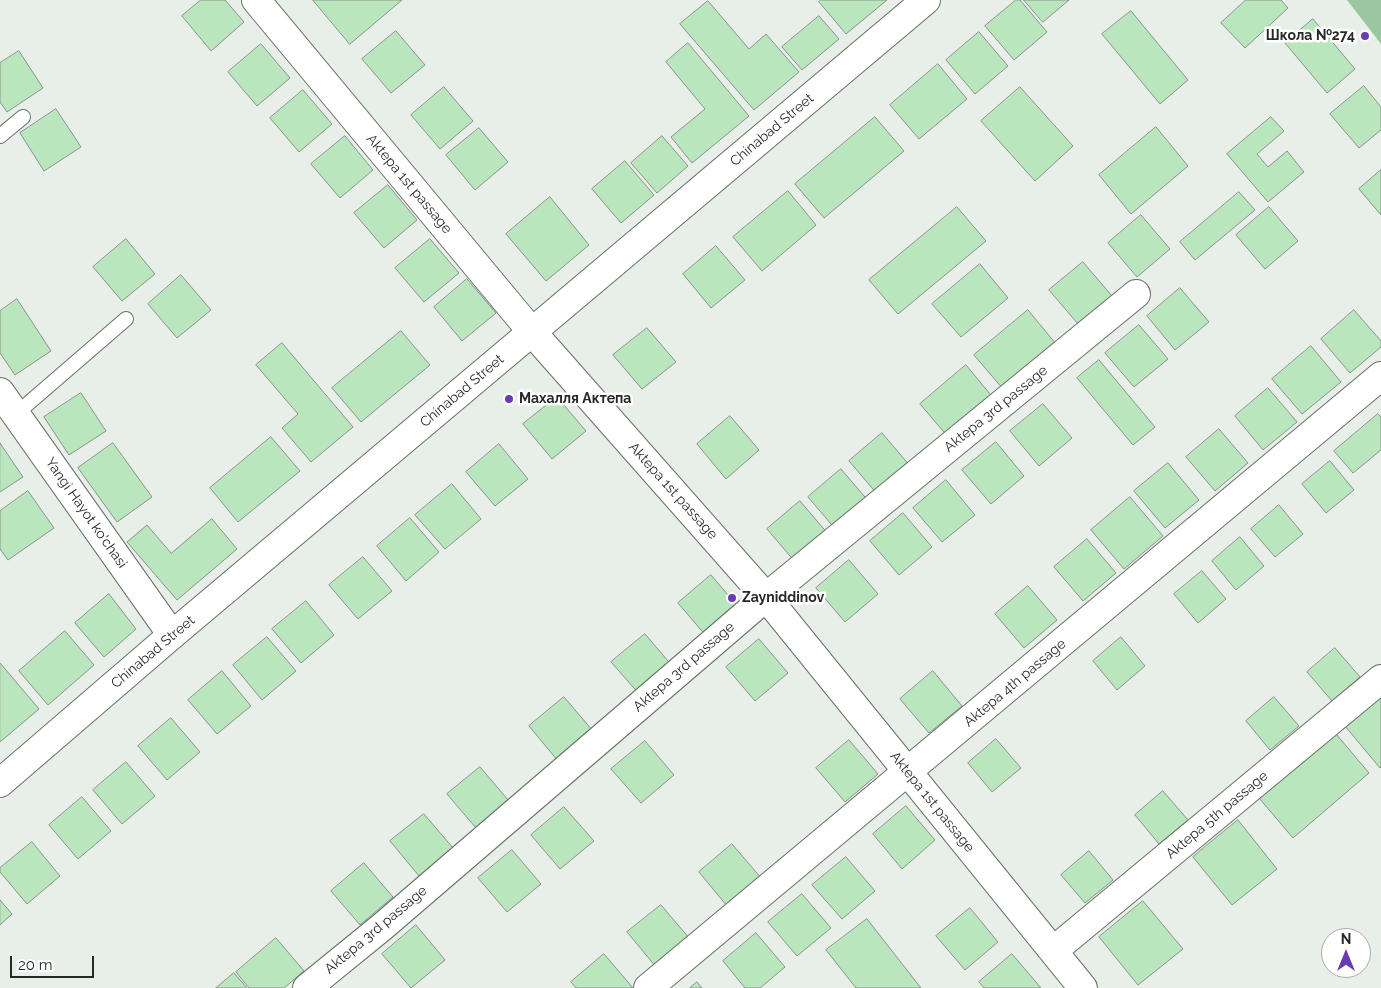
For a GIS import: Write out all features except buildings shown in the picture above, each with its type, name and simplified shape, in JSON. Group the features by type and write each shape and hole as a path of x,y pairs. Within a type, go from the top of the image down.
{"street":[{"name":"Aktepa 1st passage","path":"256,0 532,332 766,597 1053,951 1073,984"},
{"name":"Chinabad Street","path":"0,783 926,0"},
{"name":"Aktepa 3rd passage","path":"307,988 382,927 766,597 1136,294"},
{"name":"Aktepa 4th passage","path":"648,988 1381,376"},
{"name":"Yangi Hayot ko'chasi","path":"0,392 172,636"},
{"name":"Aktepa 5th passage","path":"1053,951 1381,679"}],"lane":[{"path":"0,136 23,117"},
{"path":"16,414 126,319"}],"green space":[{"path":"1347,0 1381,0 1381,44"}],"place":[{"name":"Школа №274","path":"1365,36"},
{"name":"Махалля Актепа","path":"509,399"},
{"name":"Zayniddinov","path":"732,598"}]}
